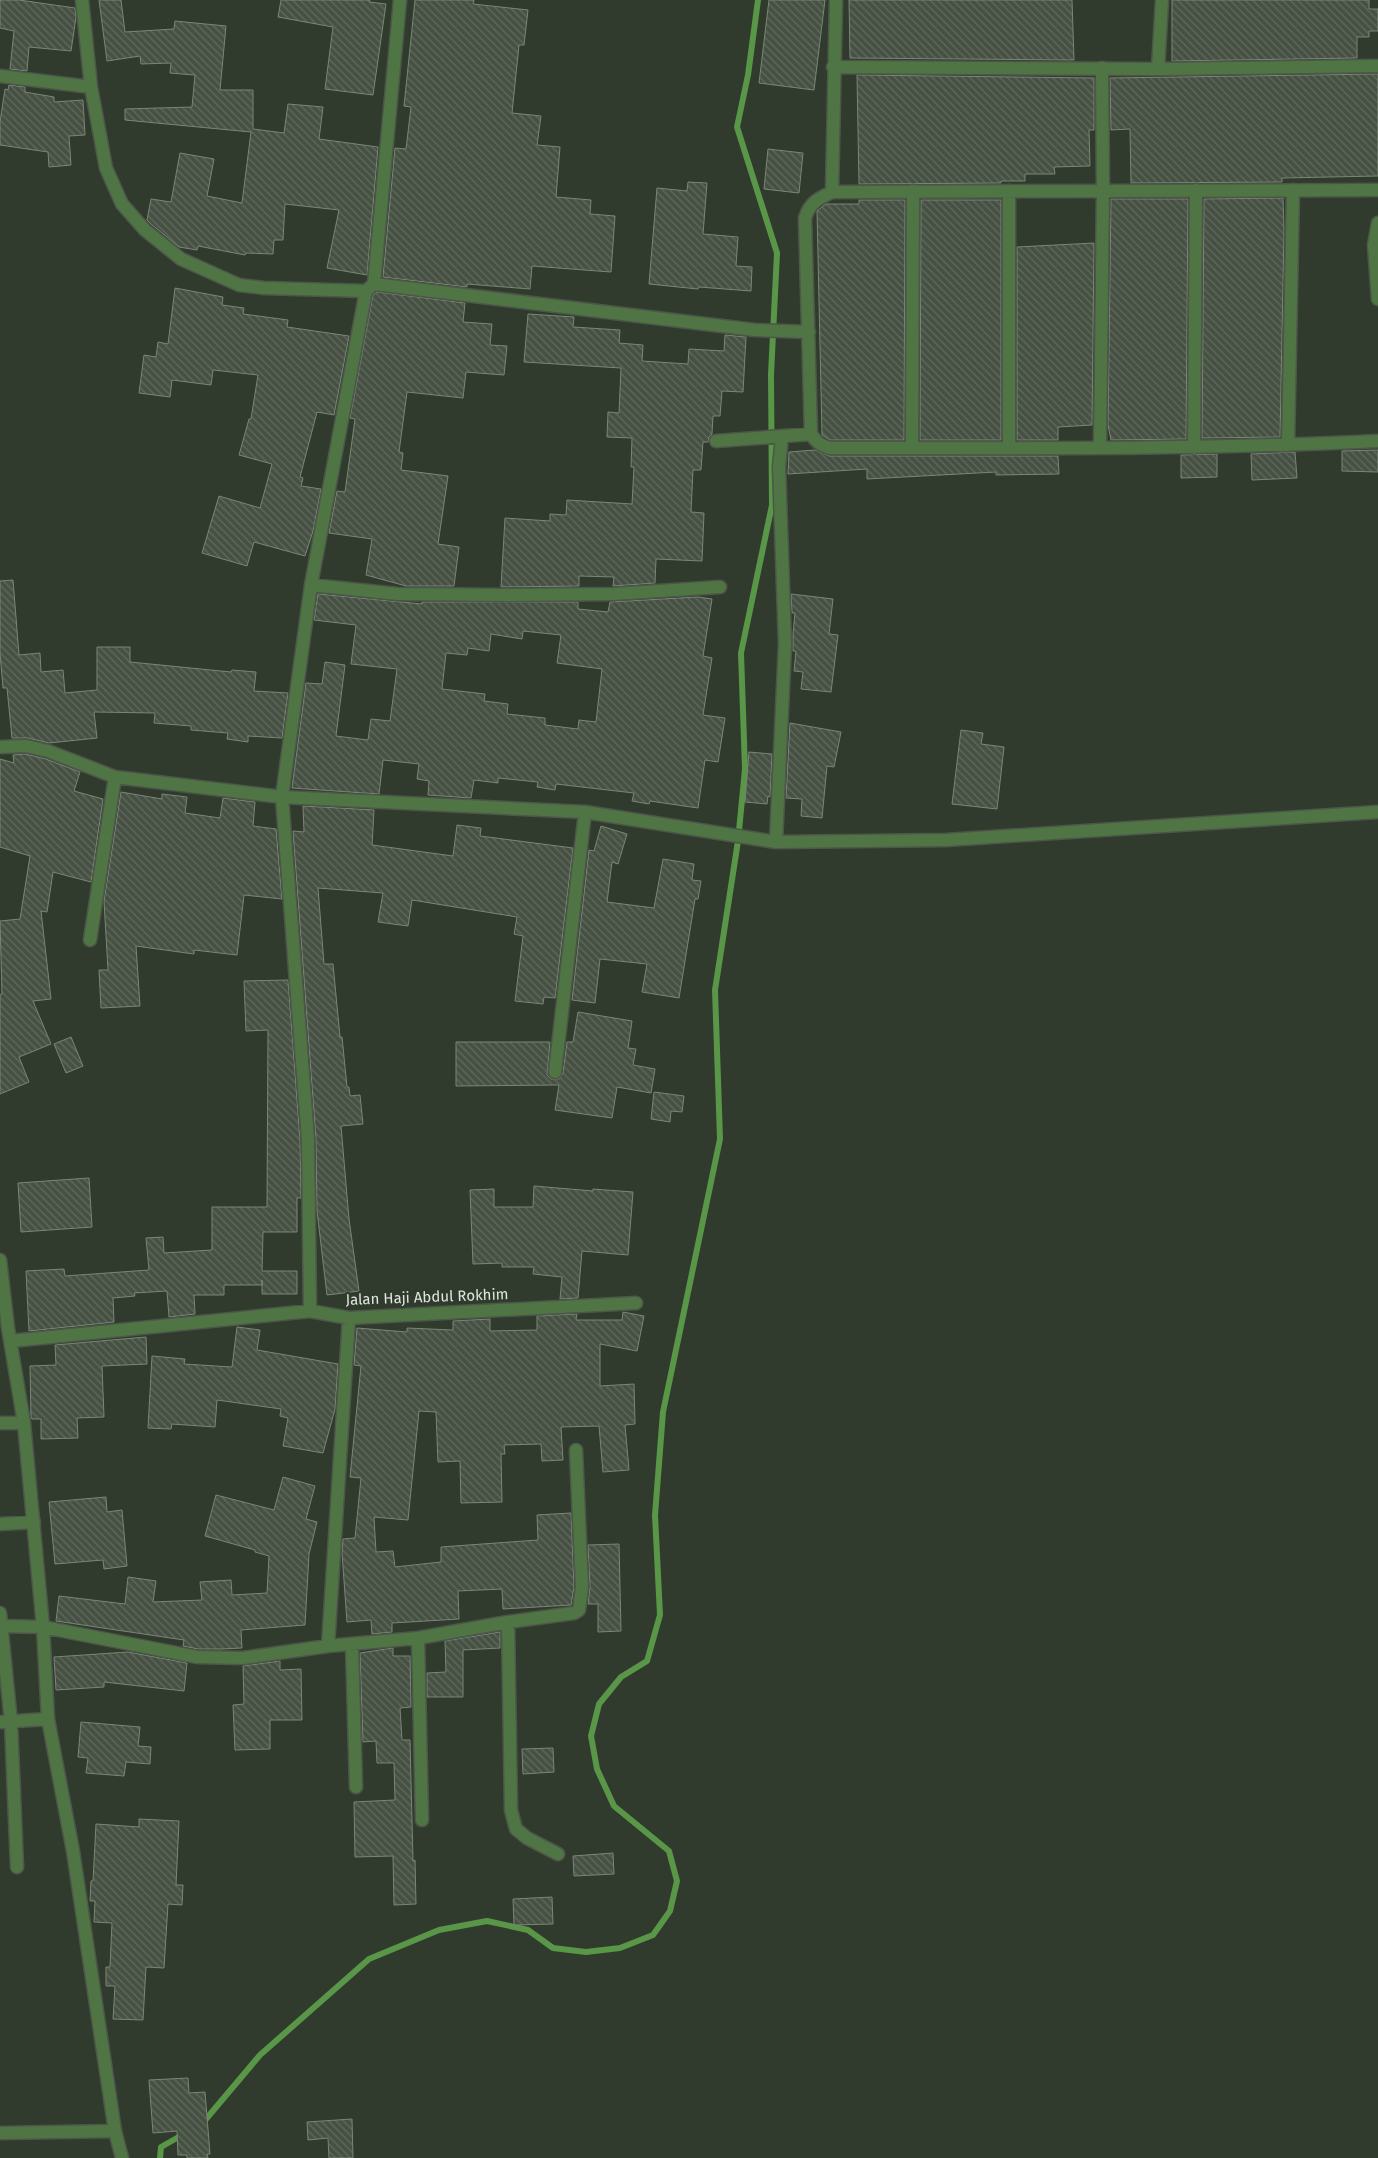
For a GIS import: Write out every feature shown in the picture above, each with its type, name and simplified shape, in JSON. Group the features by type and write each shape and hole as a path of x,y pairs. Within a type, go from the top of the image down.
{"street":[{"path":"82,0 91,87 106,168 122,204 145,230 182,259 239,285 264,288 370,288 755,330 809,332"},
{"path":"310,1311 308,1140 282,797 311,586 370,288 400,0"},
{"path":"832,192 833,67 836,0"},
{"path":"1158,69 1162,0"},
{"path":"833,67 1158,69 1378,66"},
{"path":"1100,448 1103,191 1102,68"},
{"path":"0,76 91,87"},
{"path":"1194,448 1196,190"},
{"path":"1288,445 1293,190"},
{"path":"1378,190 832,192 814,201 808,208 805,218 812,434 815,441 829,448 1194,448 1378,441"},
{"path":"912,448 913,191"},
{"path":"1009,191 1009,448"},
{"path":"1378,223 1374,245 1378,299"},
{"path":"716,441 812,434"},
{"path":"773,437 779,467 785,644 776,842"},
{"path":"311,586 398,594 493,595 613,594 720,587"},
{"path":"0,747 26,746 48,751 115,777 282,797 585,812 776,842 946,840 1378,812"},
{"path":"90,940 115,777"},
{"path":"555,1072 585,812"},
{"path":"0,1260 4,1328 11,1341 24,1422 43,1627 48,1719 75,1861 115,2131 122,2158"},
{"name":"Jalan Haji Abdul Rokhim","path":"11,1341 310,1311 349,1318 636,1302"},
{"path":"328,1646 349,1318"},
{"path":"0,1422 24,1422"},
{"path":"17,1867 5,1722 0,1622 43,1627 197,1657 222,1659 244,1658 328,1646 418,1638 508,1622 563,1616 579,1610 582,1587 576,1450"},
{"path":"0,1524 34,1522"},
{"path":"508,1622 511,1810 516,1829 527,1838 558,1854"},
{"path":"418,1638 422,1820"},
{"path":"352,1644 356,1787"},
{"path":"5,1722 48,1719"},
{"path":"0,2133 115,2131"}],"building":[{"path":"0,0 19,0 75,8 76,17 71,51 29,47 27,71 10,69 14,31 0,28"},
{"path":"99,0 121,0 125,32 174,29 175,21 226,26 220,90 253,90 253,129 284,133 288,104 323,107 319,139 378,147 367,275 327,268 339,210 285,204 283,240 274,240 273,254 246,253 245,255 198,246 197,250 179,247 147,220 151,199 171,202 180,153 214,159 207,196 242,203 251,132 125,120 125,109 192,107 195,75 170,73 171,63 141,64 140,56 107,61"},
{"path":"281,0 370,0 369,2 386,4 373,95 325,89 333,27 278,17"},
{"path":"415,0 474,0 473,4 528,10 524,45 519,45 512,113 541,116 537,145 560,147 556,197 591,200 590,214 615,216 611,272 532,266 530,289 467,284 467,287 383,277 395,148 406,149 411,107 404,106"},
{"path":"769,0 825,0 814,90 759,83"},
{"path":"849,0 1072,0 1074,60 850,58"},
{"path":"1172,0 1369,0 1369,9 1378,9 1378,31 1369,31 1369,37 1357,37 1357,58 1172,61"},
{"path":"1378,74 1378,176 1282,178 1282,182 1131,183 1130,129 1111,130 1110,78"},
{"path":"857,75 1094,78 1094,130 1089,130 1090,166 1054,167 1055,174 1025,174 1025,181 1001,181 1001,183 859,184"},
{"path":"9,85 25,87 25,92 54,97 54,102 83,100 85,135 69,136 71,165 49,167 48,152 0,145 0,122 5,89 8,90"},
{"path":"768,149 803,153 799,193 764,189"},
{"path":"688,182 707,183 703,234 738,237 736,266 752,267 751,291 699,287 698,289 649,284 657,188 687,191"},
{"path":"1283,198 1280,437 1202,438 1204,199"},
{"path":"1111,199 1188,199 1186,439 1111,440 1108,425"},
{"path":"859,200 905,200 904,440 830,440 822,435 817,211 826,204 859,204"},
{"path":"921,200 1001,200 1001,440 920,440"},
{"path":"1094,243 1092,425 1058,427 1058,440 1017,440 1017,247"},
{"path":"175,288 223,297 222,305 244,308 243,314 288,320 287,327 349,336 334,415 317,412 300,477 303,478 301,486 321,489 313,531 305,556 254,542 247,566 202,553 219,496 260,508 272,464 239,455 249,419 251,419 258,375 213,370 211,385 172,380 170,397 139,393 144,355 156,357 158,342 168,344"},
{"path":"377,292 465,303 463,322 492,324 490,345 507,346 504,375 466,372 463,398 407,392 399,452 403,453 401,470 448,476 438,544 459,547 454,586 406,586 366,575 372,539 329,533 337,491 345,492 355,419 350,418 373,295"},
{"path":"528,314 574,317 573,327 620,330 619,343 643,345 642,361 688,364 689,349 724,351 725,335 746,337 743,392 722,391 720,416 713,416 712,434 708,442 703,442 701,470 693,470 691,512 704,513 702,561 656,559 655,583 613,586 614,577 579,576 579,586 501,587 505,518 550,521 550,514 566,515 567,500 632,504 634,467 631,467 632,438 607,437 608,412 619,413 621,368 524,362"},
{"path":"815,450 829,456 1058,456 1059,474 996,475 996,472 867,479 867,469 788,474 789,452"},
{"path":"1378,450 1378,472 1342,471 1342,451"},
{"path":"1295,452 1297,478 1252,480 1251,454"},
{"path":"1217,454 1217,477 1181,478 1181,455"},
{"path":"13,580 19,655 40,653 41,672 63,670 65,693 97,690 97,647 130,647 130,662 231,672 232,670 256,672 254,691 288,693 282,738 248,736 248,742 227,739 228,733 191,730 191,726 154,723 155,713 94,712 97,738 49,743 28,738 12,738 7,688 3,688 0,653 0,581"},
{"path":"318,594 422,604 422,602 578,602 578,609 608,612 610,602 698,597 712,599 703,656 712,658 703,715 725,718 718,762 705,760 698,808 650,801 649,804 632,801 634,793 556,784 555,790 537,787 538,782 498,778 498,783 474,780 471,798 428,795 429,781 417,779 419,764 383,760 379,794 292,788 306,683 322,684 325,662 345,665 336,736 368,740 371,719 390,721 397,669 351,664 356,625 314,620","holes":["523,631 561,635 557,663 602,669 596,722 579,720 578,729 545,725 545,718 507,714 508,704 484,701 485,694 442,689 446,653 467,655 468,648 489,651 491,634 522,639"]},
{"path":"791,594 833,599 829,634 838,635 831,692 801,689 803,672 794,671 796,651 793,651 795,613 792,613"},
{"path":"790,723 841,732 834,767 827,766 822,818 801,816 802,799 786,798"},
{"path":"961,730 983,733 981,744 1004,747 997,809 952,804"},
{"path":"749,752 772,754 770,797 768,796 767,804 745,802"},
{"path":"25,754 46,759 80,772 74,791 103,799 91,882 53,872 47,912 41,911 51,999 33,1001 51,1044 19,1057 29,1082 0,1094 0,995 2,994 0,921 20,919 30,856 0,847 0,759 14,763 13,755"},
{"path":"121,792 162,799 162,794 187,797 185,813 220,818 223,798 255,802 253,826 276,829 282,899 244,895 237,955 194,950 194,954 136,946 140,1006 101,1008 99,970 108,970 104,901"},
{"path":"303,806 374,810 372,845 453,856 457,825 481,828 480,836 573,848 555,998 544,997 543,1004 515,1001 523,936 514,934 517,917 412,900 408,926 378,922 383,893 318,888 324,964 333,964 347,1087 349,1087 350,1096 360,1095 363,1124 341,1126 349,1219 359,1291 327,1295 317,1211 316,1139 293,831 304,832"},
{"path":"601,826 627,834 618,864 612,862 607,902 654,908 663,859 694,864 692,880 701,881 698,899 695,899 679,998 642,992 647,964 600,959 595,1003 572,1000 589,850 594,851"},
{"path":"288,980 300,1140 301,1198 297,1198 297,1232 263,1232 262,1271 297,1271 297,1294 262,1294 262,1285 224,1285 224,1295 194,1295 195,1314 169,1317 167,1291 134,1293 135,1296 113,1298 114,1322 29,1331 26,1271 64,1269 65,1276 149,1270 146,1238 163,1237 164,1253 212,1250 212,1207 267,1207 268,1030 246,1031 244,981"},
{"path":"578,1012 632,1021 628,1048 636,1049 633,1065 655,1069 651,1093 617,1087 612,1118 555,1110 559,1085 456,1086 456,1042 550,1042 547,1075 551,1079 559,1079 563,1073 567,1042 573,1042"},
{"path":"71,1037 83,1066 66,1073 54,1044"},
{"path":"654,1092 684,1096 682,1112 671,1111 670,1122 651,1119"},
{"path":"89,1178 92,1227 21,1232 18,1183"},
{"path":"534,1186 633,1192 628,1255 582,1251 578,1298 560,1299 562,1277 533,1274 534,1267 502,1267 502,1263 473,1264 470,1190 494,1189 494,1207 533,1207"},
{"path":"623,1312 644,1316 637,1351 600,1344 600,1386 634,1384 635,1424 625,1425 629,1470 603,1472 599,1426 561,1427 563,1460 542,1461 541,1444 504,1445 505,1454 501,1454 502,1502 461,1503 460,1461 438,1462 436,1412 419,1411 408,1520 374,1517 376,1552 393,1551 395,1567 441,1562 441,1547 538,1540 537,1515 571,1513 574,1587 571,1605 503,1609 502,1589 458,1591 459,1619 392,1623 392,1632 372,1634 371,1620 347,1622 342,1553 343,1539 355,1538 361,1478 350,1477 361,1366 354,1365 357,1328 407,1332 407,1328 453,1330 453,1321 490,1319 490,1331 537,1330 537,1316 577,1314 576,1320 622,1320"},
{"path":"237,1327 260,1330 257,1350 338,1364 335,1409 323,1453 283,1446 288,1418 280,1416 281,1409 217,1400 215,1427 172,1424 171,1429 148,1428 152,1356 185,1359 184,1364 232,1367"},
{"path":"146,1337 147,1364 102,1366 104,1417 77,1418 78,1438 41,1439 41,1419 32,1419 31,1417 30,1366 56,1365 55,1345"},
{"path":"283,1477 315,1486 306,1519 317,1522 309,1554 305,1625 241,1630 242,1648 198,1649 183,1646 184,1640 56,1621 59,1596 125,1604 128,1577 156,1581 153,1602 202,1600 200,1582 231,1580 232,1595 267,1593 269,1556 255,1552 255,1550 205,1536 216,1495 274,1510"},
{"path":"106,1497 107,1512 122,1510 127,1566 104,1569 103,1560 55,1564 49,1502"},
{"path":"619,1544 621,1631 598,1632 598,1604 588,1604 590,1587 588,1545"},
{"path":"500,1632 500,1648 463,1650 463,1697 427,1697 427,1673 446,1672 445,1641"},
{"path":"393,1648 393,1656 410,1656 411,1707 400,1708 402,1740 410,1740 416,1904 394,1905 393,1856 355,1857 354,1802 395,1800 394,1763 377,1763 376,1741 363,1742 360,1653"},
{"path":"128,1652 187,1663 184,1691 104,1682 104,1687 56,1690 54,1657"},
{"path":"280,1661 280,1670 301,1669 302,1720 270,1720 270,1749 235,1750 233,1705 244,1704 243,1666"},
{"path":"81,1722 140,1727 138,1746 151,1747 150,1764 126,1762 124,1776 86,1773 88,1758 78,1757"},
{"path":"553,1748 554,1772 523,1774 522,1749"},
{"path":"139,1819 179,1821 176,1885 183,1885 182,1905 168,1904 164,1968 146,1967 143,2020 113,2019 115,1986 106,1986 106,1967 110,1967 112,1923 94,1922 95,1901 90,1901 96,1824 139,1827"},
{"path":"613,1853 614,1874 574,1876 573,1856"},
{"path":"552,1897 553,1924 514,1925 513,1899"},
{"path":"188,2078 189,2093 205,2092 210,2154 207,2154 208,2158 187,2158 187,2155 178,2155 177,2131 153,2133 149,2080"},
{"path":"352,2119 353,2158 329,2158 328,2138 308,2140 307,2122"}],"waterway":[{"path":"201,2125 260,2055 369,1959 439,1930 487,1921 528,1930 553,1948 586,1952 620,1948 653,1935 670,1911 677,1881 669,1851 614,1806 597,1769 591,1736 599,1704 621,1677 647,1661 660,1615 655,1515 663,1412 720,1139 715,990 738,841 745,769 741,653 772,505 771,375 777,253 737,127 748,75 758,0"},
{"path":"160,2158 161,2147 184,2134"}]}
